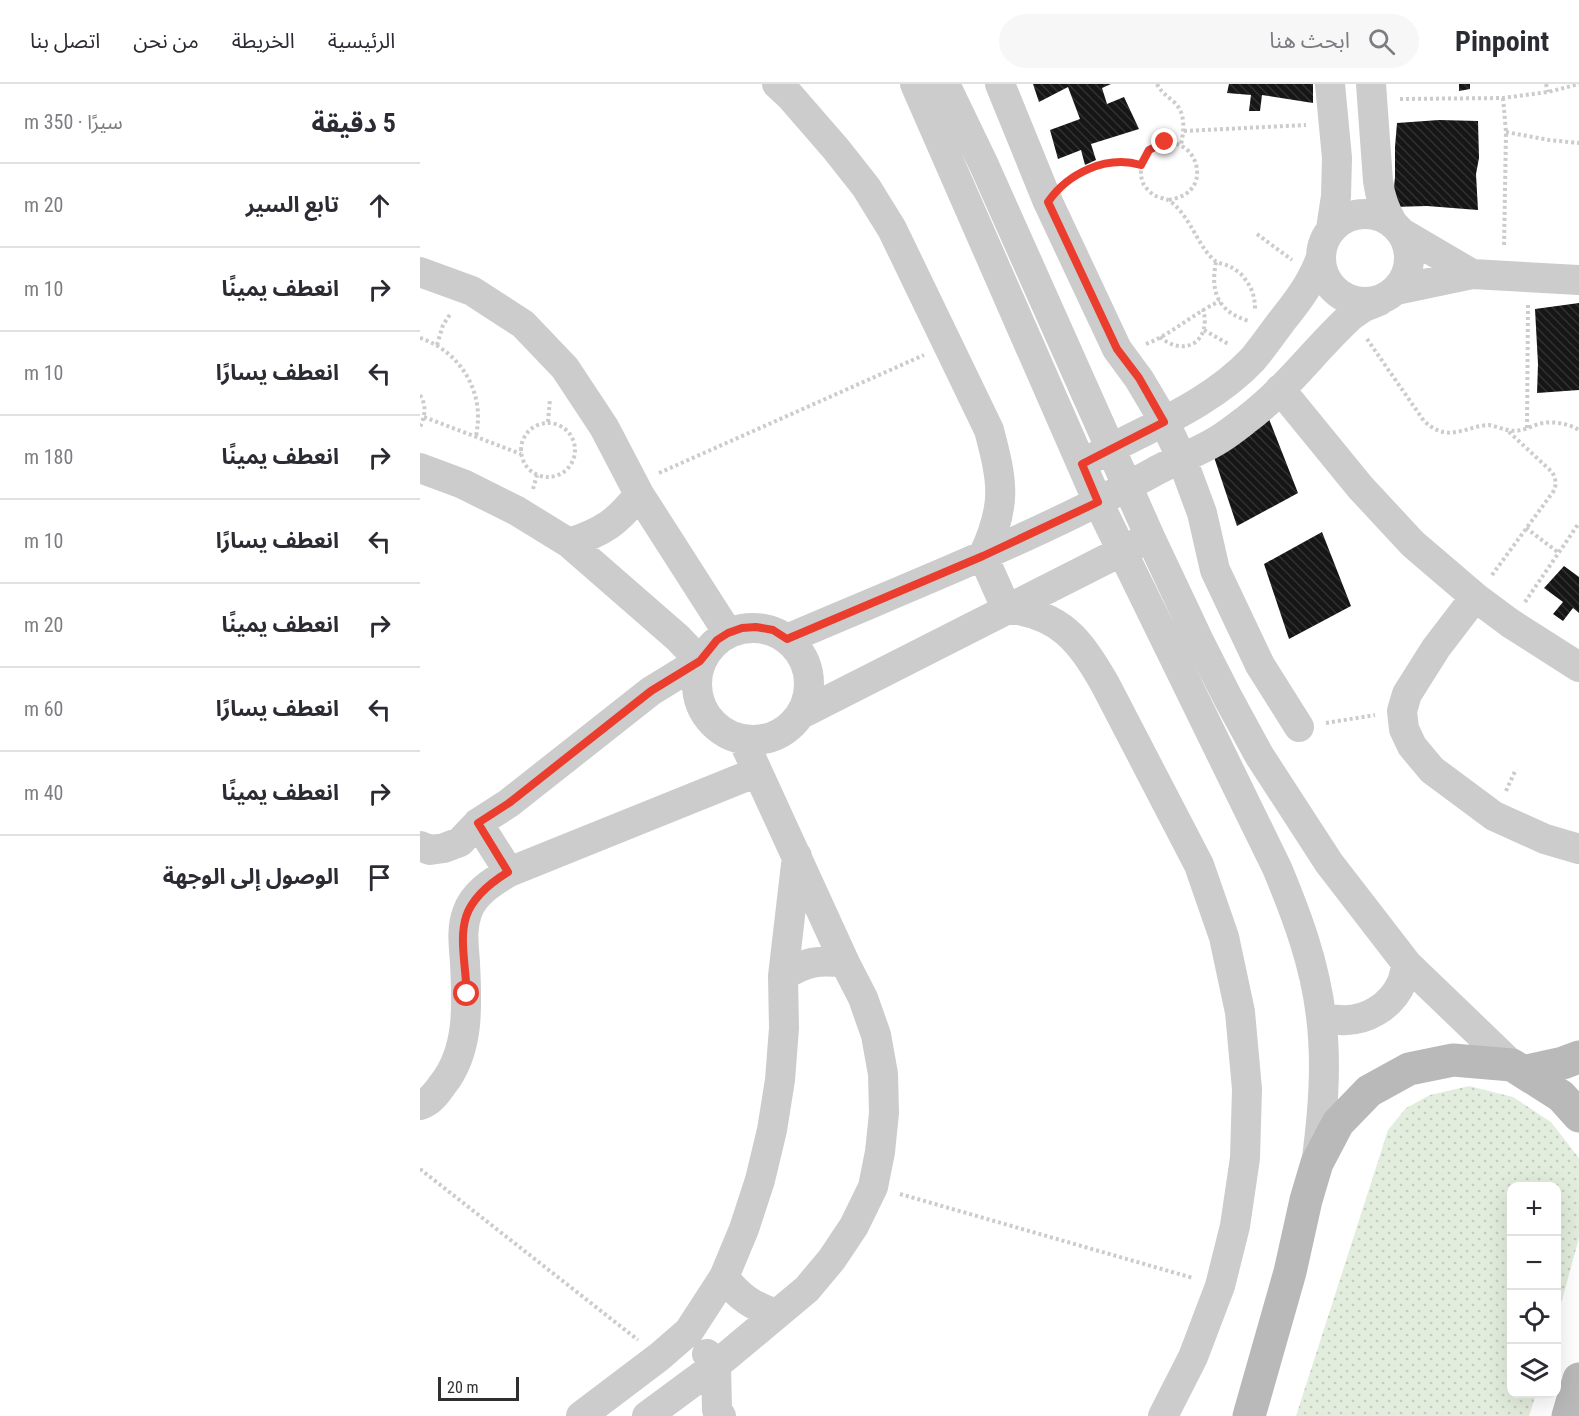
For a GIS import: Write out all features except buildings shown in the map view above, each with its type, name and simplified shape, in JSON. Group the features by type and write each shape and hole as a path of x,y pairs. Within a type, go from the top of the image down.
{"main road":[{"path":"1249,1414 1290,1272 1317,1162 1338,1123 1369,1091 1409,1069 1454,1060 1517,1069 1563,1063 1579,1057"},
{"path":"1517,1069 1561,1096 1579,1116"}],"street":[{"path":"777,84 829,140 866,187 892,229 989,430 1001,483 997,520 983,556 1006,608"},
{"path":"915,84 1098,502 1277,868 1300,926 1312,966 1321,1016 1324,1055 1323,1109 1317,1162"},
{"path":"945,84 984,165 1127,488 1199,641 1259,755 1329,863 1407,964 1517,1069"},
{"path":"1000,84 1048,202 1117,349 1139,378 1182,459 1202,513 1215,570 1260,665 1299,727"},
{"path":"1330,84 1336,158 1336,196 1331,229"},
{"path":"787,639 983,556 1127,488 1154,471 1217,440 1250,417 1351,316 1388,296 1405,278 1409,262 1408,248 1385,209 1380,195 1372,92"},
{"path":"1082,464 1195,404 1226,382 1253,358 1302,295 1317,268 1323,243 1331,229 1342,220 1367,213 1380,216 1472,274"},
{"path":"1317,268 1333,290 1347,299 1362,303 1472,274 1579,280"},
{"path":"420,272 472,291 523,324 565,368 604,427 636,489 728,633"},
{"path":"1280,389 1360,487 1413,544 1475,597 1510,623 1579,667"},
{"path":"420,468 463,484 517,511 569,543 678,638 700,661"},
{"path":"569,543 591,536 610,526 626,512 636,489"},
{"path":"801,714 1006,608 1150,537"},
{"path":"1475,597 1430,657 1407,694 1402,711 1404,729 1412,746 1432,770 1494,816 1545,839 1579,849"},
{"path":"1006,608 1044,617 1061,627 1088,655 1105,684 1199,864 1224,937 1240,1012 1247,1089 1245,1158 1235,1226 1220,1286 1193,1357 1163,1416"},
{"path":"420,846 430,850 460,842 478,823 509,803 651,691 700,661 717,640 728,633 742,628 756,627 773,630 787,639 799,650 807,665 810,682 808,699 793,724 770,739 743,740 727,735 713,724 703,711 698,695 697,678 700,661"},
{"path":"647,1416 716,1365 807,1289 832,1259 854,1226 873,1186 880,1152 884,1113 883,1074 876,1035 863,998 743,740"},
{"path":"420,1105 435,1095 448,1078 459,1052 466,1024 467,994 462,929 467,911 478,895 508,872 757,771"},
{"path":"478,823 508,872"},
{"path":"581,1416 689,1331 724,1277 747,1220 760,1180 772,1130 780,1080 784,1028 783,976 797,856"},
{"path":"783,976 797,967 812,962 829,960 845,963"},
{"path":"1321,1016 1340,1020 1359,1018 1377,1011 1391,999 1402,983 1407,964"},
{"path":"724,1277 746,1301 777,1314"},
{"path":"655,1360 677,1395 719,1413 716,1365 689,1331"}],"path":[{"path":"1157,84 1177,105 1183,117 1184,131 1181,145"},
{"path":"1546,84 1548,92"},
{"path":"1372,92 1503,98 1548,92 1579,84"},
{"path":"1503,98 1527,428"},
{"path":"1184,131 1333,124"},
{"path":"1506,132 1579,143"},
{"path":"1165,142 1181,145 1193,155 1198,170 1195,184 1184,195 1169,200 1159,198 1145,185 1141,176 1141,165 1149,150 1165,142"},
{"path":"1048,202 1055,192 1081,172 1113,163 1129,162 1141,165"},
{"path":"1169,200 1190,223 1216,262 1231,267 1244,276 1252,290 1254,314"},
{"path":"1257,234 1317,268"},
{"path":"1216,262 1213,278 1220,301 1225,308 1238,317 1253,322"},
{"path":"1117,349 1148,343 1220,301"},
{"path":"1160,337 1168,344 1189,345 1198,339 1204,330 1206,320 1203,309"},
{"path":"1351,316 1424,422 1431,428 1450,434 1483,425 1521,431 1543,423 1560,423 1579,430"},
{"path":"420,338 437,345 454,358 467,376 475,395 478,417 476,437"},
{"path":"636,489 948,344"},
{"path":"420,395 425,407 420,427"},
{"path":"424,417 520,454 526,467 537,475 547,477 567,470 573,461 575,450 568,431 548,422 531,428 521,444 520,454"},
{"path":"1475,597 1555,487 1555,477 1552,472 1508,430"},
{"path":"1510,623 1579,524"},
{"path":"1527,528 1559,553"},
{"path":"1299,727 1402,711"},
{"path":"420,1170 655,1360"},
{"path":"873,1186 1220,1286"}],"green space":[{"path":"1469,1086 1513,1097 1551,1122 1579,1158 1579,1238 1561,1303 1561,1182 1507,1182 1507,1398 1535,1398 1529,1416 1296,1416 1388,1130 1406,1108 1430,1095"}],"route":[{"path":"467,994 462,929 467,911 478,895 508,872 478,823 509,803 651,691 700,661 717,640 728,633 742,628 756,627 773,630 787,639 983,556 1098,502 1082,464 1164,422 1139,378 1117,349 1048,202 1055,192 1081,172 1113,163 1129,162 1141,165 1149,150 1165,142"}]}
